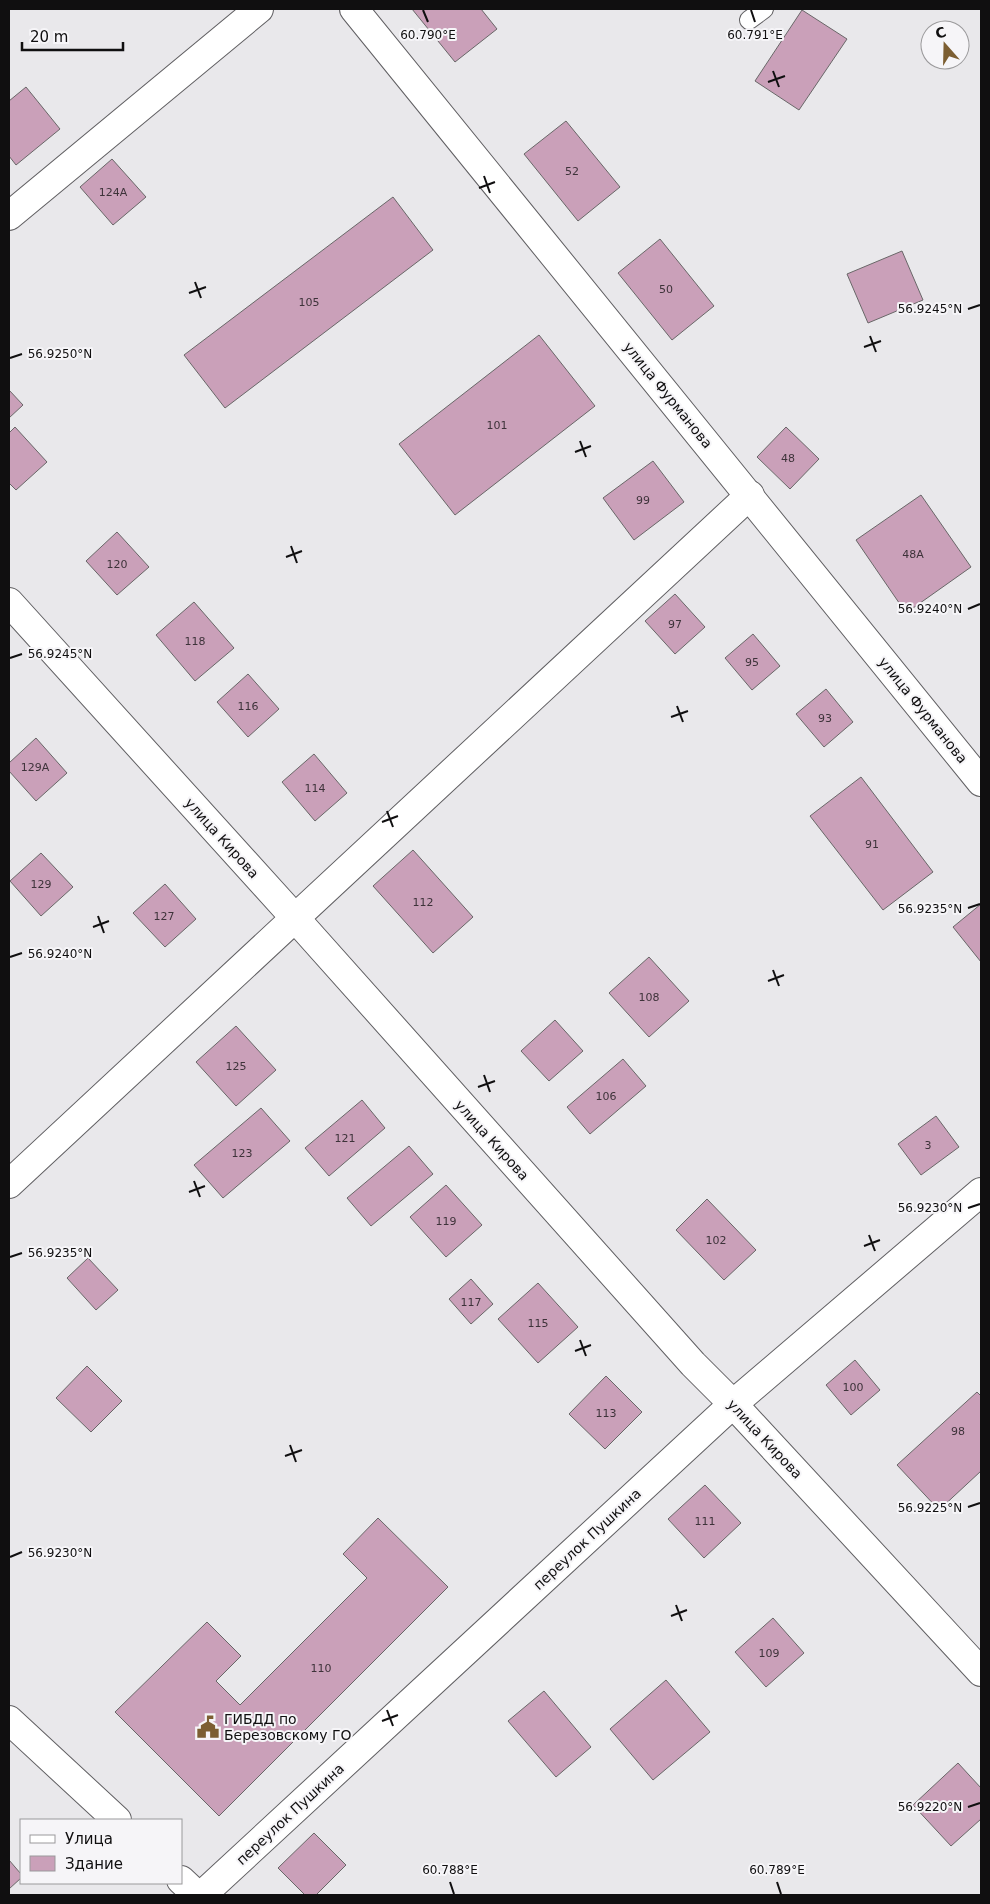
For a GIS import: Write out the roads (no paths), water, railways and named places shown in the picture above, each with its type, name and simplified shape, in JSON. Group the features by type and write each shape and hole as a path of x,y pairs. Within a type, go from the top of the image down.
{"street":[{"path":"9,216 259,9"},
{"name":"улица Фурманова","path":"354,9 981,782"},
{"path":"9,1184 750,495"},
{"name":"улица Кирова","path":"9,602 693,1364 733,1404 981,1672"},
{"name":"переулок Пушкина","path":"202,1895 733,1404 981,1192"},
{"path":"9,1720 115,1819"},
{"path":"182,1881 197,1895"}],"lane":[{"path":"749,20 764,9"}],"place":[{"name":"ГИБДД по Березовскому ГО","path":"208,1727"}]}
